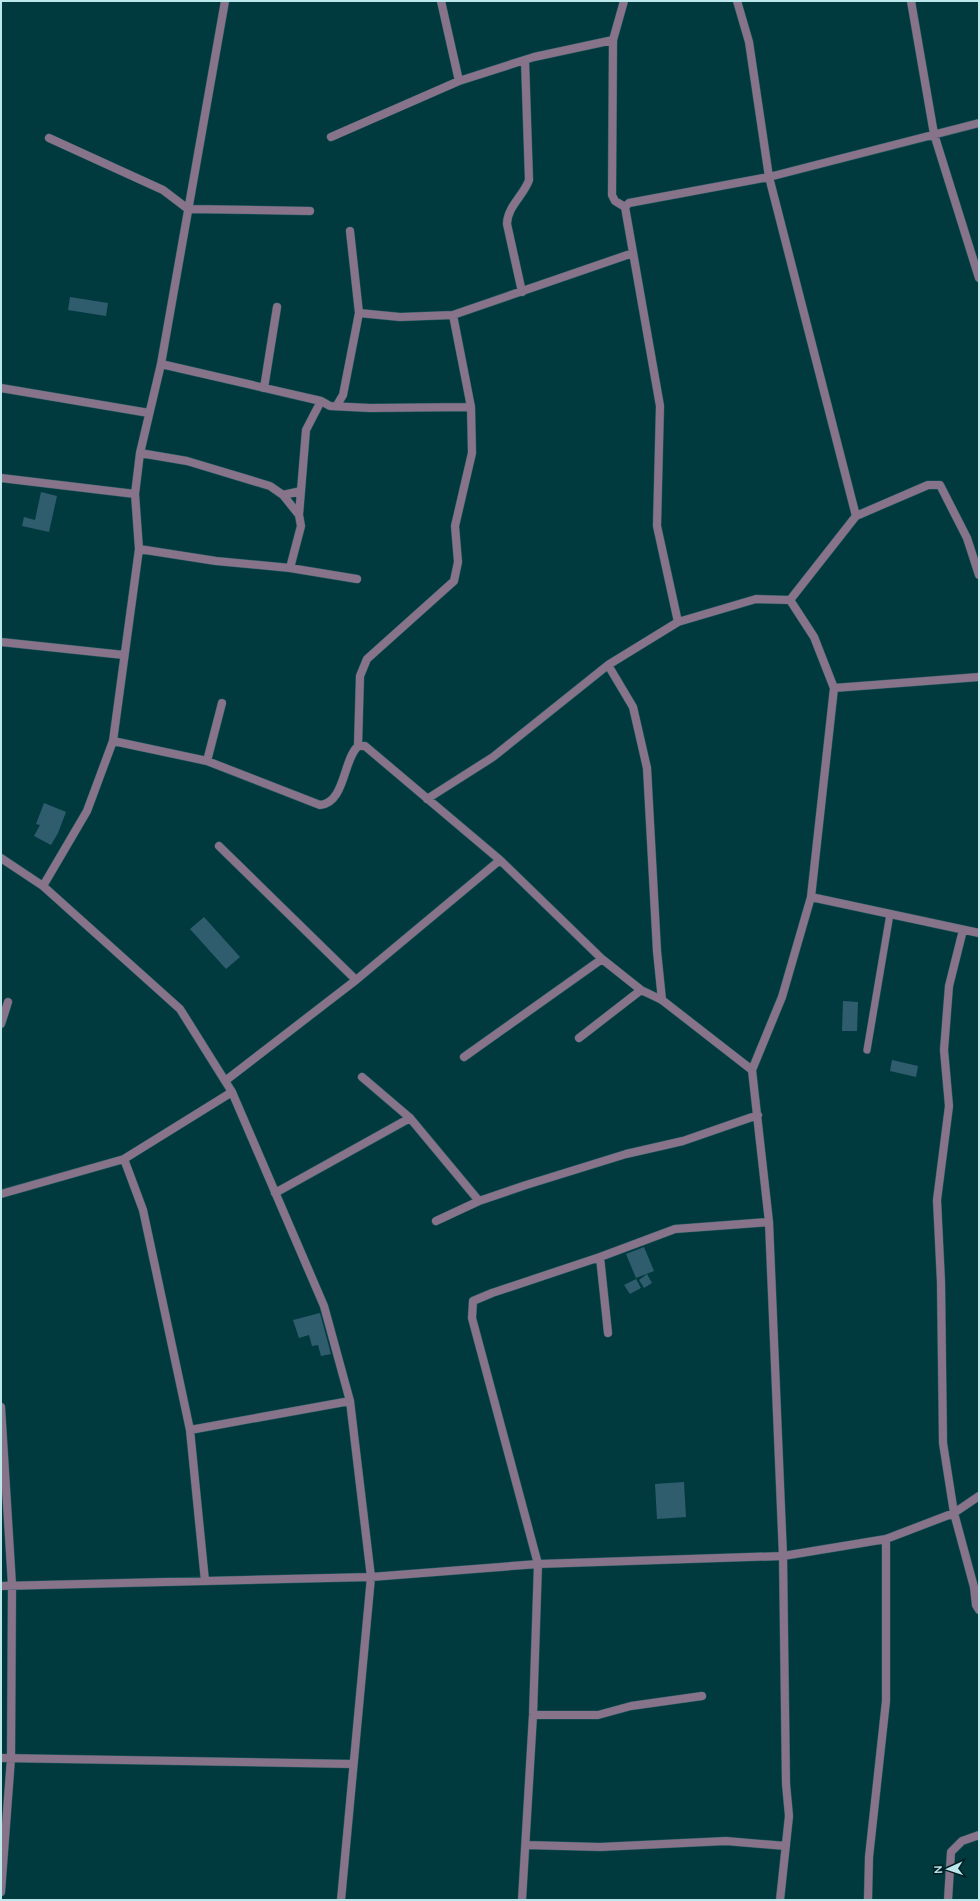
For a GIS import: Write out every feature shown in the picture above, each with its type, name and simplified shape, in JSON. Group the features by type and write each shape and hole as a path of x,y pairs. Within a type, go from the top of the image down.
{"street":[{"path":"43,886 87,811 113,741 139,549 135,494 140,453 161,364 225,1"},
{"path":"441,1 459,81"},
{"path":"624,1 613,40 612,195 615,202 625,206"},
{"path":"738,1 749,42 769,177 856,516"},
{"path":"911,1 934,134 979,278"},
{"path":"331,137 459,81 525,60 613,40"},
{"path":"522,292 507,224 507,217 530,180 525,60"},
{"path":"625,206 629,203 769,177 979,123"},
{"path":"49,138 163,190 188,209 310,210"},
{"path":"625,206 660,406 658,526 678,622"},
{"path":"337,405 343,394 359,313 350,231"},
{"path":"359,313 400,317 453,315 633,254"},
{"path":"264,388 277,307"},
{"path":"113,741 207,761 320,805 326,805 332,800 342,782 353,751 358,746 360,676 367,659 454,581 458,562 455,526 472,453 471,407 453,315"},
{"path":"161,364 321,401 330,406 337,405 370,408 471,407"},
{"path":"1,388 149,413"},
{"path":"290,568 301,526 299,515 306,430 321,401"},
{"path":"140,453 195,464 270,486 283,495 299,515"},
{"path":"1,478 135,494"},
{"path":"790,600 856,516 928,485 940,485 967,538 979,575"},
{"path":"283,495 301,491"},
{"path":"139,549 216,561 290,568 356,579"},
{"path":"427,799 492,757 608,665 678,622 756,599 790,600"},
{"path":"780,1900 789,1816 786,1784 783,1556 769,1222 752,1070 782,997 811,897 834,688 814,637 790,600"},
{"path":"1,642 124,655"},
{"path":"608,665 633,707 647,768 657,951 662,1000"},
{"path":"834,688 979,677"},
{"path":"207,761 222,703"},
{"path":"358,746 365,746 500,860 602,959 640,990 662,1000 752,1070"},
{"path":"219,846 356,980"},
{"path":"1,858 43,886 180,1009 232,1092 324,1306 350,1401 371,1577 340,1900"},
{"path":"225,1081 356,980 500,860"},
{"path":"811,897 979,933"},
{"path":"963,930 948,986 944,1050 949,1106 937,1200 941,1282 943,1443 954,1513 974,1587 976,1605 979,1610"},
{"path":"464,1057 602,959"},
{"path":"579,1038 640,990"},
{"path":"1,1024 8,1002"},
{"path":"362,1077 410,1118 479,1202"},
{"path":"1,1194 124,1159 232,1092"},
{"path":"436,1221 479,1202 626,1154 683,1141 758,1115"},
{"path":"276,1193 410,1118"},
{"path":"124,1159 143,1210 190,1430 205,1581"},
{"path":"522,1900 534,1715 538,1564 472,1318 473,1301 675,1229 769,1222"},
{"path":"600,1257 608,1333"},
{"path":"190,1430 350,1401"},
{"path":"1,1407 12,1585 11,1758 1,1892"},
{"path":"1,1586 371,1577 538,1564 783,1556 886,1539 954,1513 979,1496"},
{"path":"868,1900 870,1857 886,1701 886,1539"},
{"path":"534,1715 598,1715 631,1706 702,1696"},
{"path":"1,1758 353,1764"},
{"path":"948,1900 951,1852 962,1841 979,1835"},
{"path":"526,1845 600,1847 726,1841 786,1846"}],"lane":[{"path":"867,1050 890,914"}],"building":[{"path":"70,297 108,303 106,316 68,310"},
{"path":"41,492 57,496 49,532 22,526 24,517 35,520"},
{"path":"44,803 66,812 58,833 51,845 34,836 40,825 36,824"},
{"path":"204,917 240,957 226,969 190,929"},
{"path":"843,1001 858,1002 857,1031 842,1031"},
{"path":"892,1060 918,1066 916,1077 890,1071"},
{"path":"644,1247 654,1271 636,1278 626,1254"},
{"path":"647,1274 652,1283 644,1288 639,1280"},
{"path":"636,1279 641,1288 630,1294 624,1285"},
{"path":"320,1313 331,1354 321,1356 318,1345 312,1346 309,1335 299,1338 293,1320"},
{"path":"684,1482 686,1517 657,1519 655,1484"}]}
